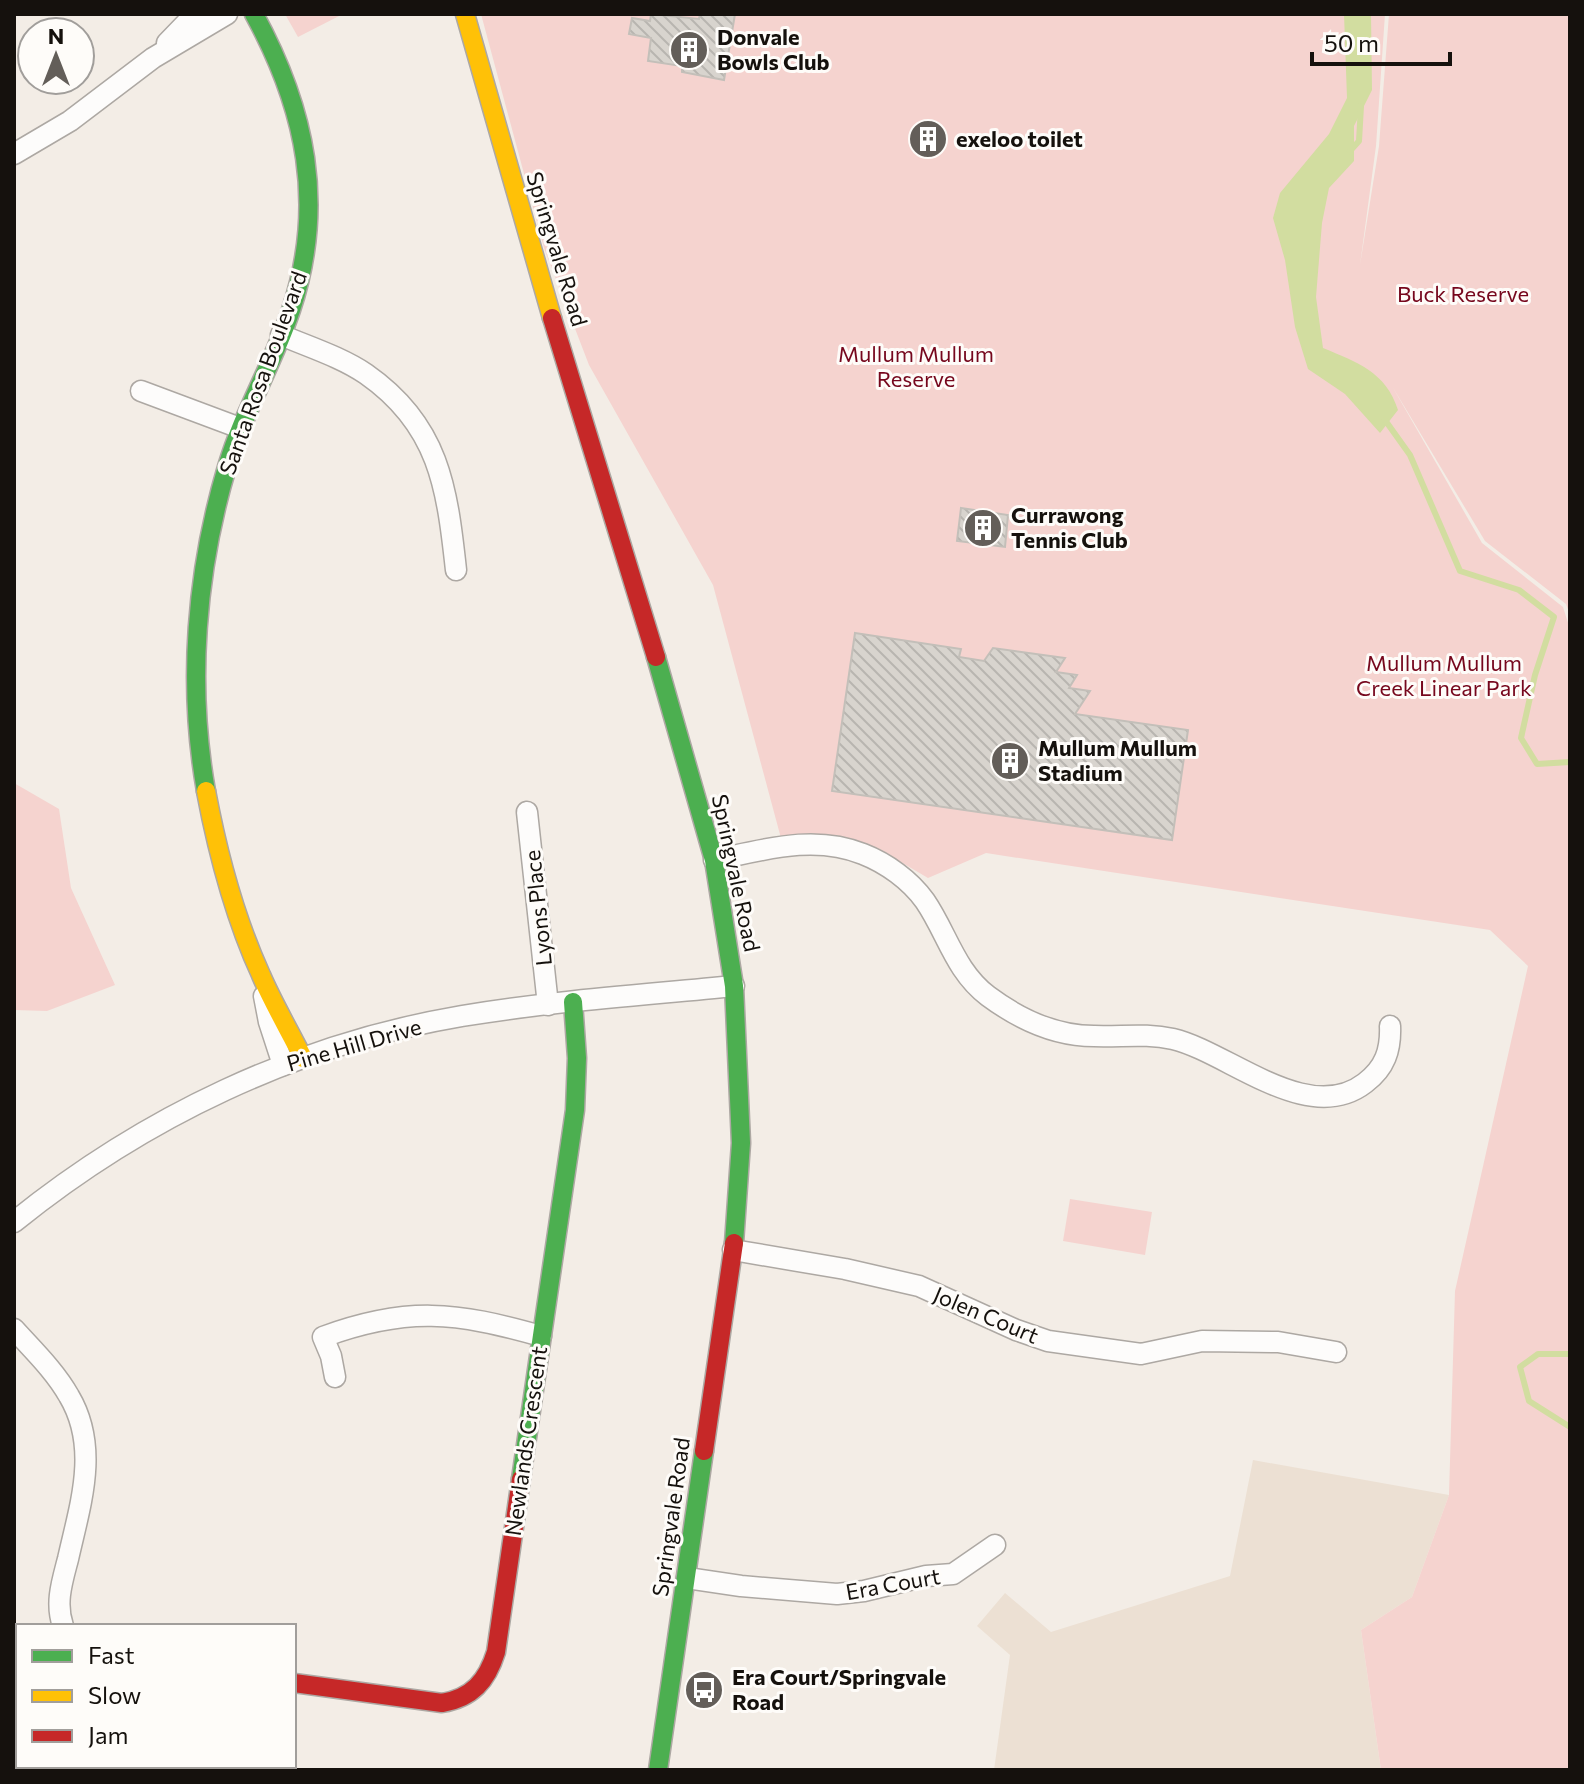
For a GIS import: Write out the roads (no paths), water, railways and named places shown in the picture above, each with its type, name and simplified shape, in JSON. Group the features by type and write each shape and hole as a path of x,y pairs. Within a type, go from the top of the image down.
{"street":[{"path":"153,58 195,14"},
{"path":"14,154 70,121 153,58 227,14"},
{"name":"Santa Rosa Boulevard","path":"254,14 290,86 303,134 310,180 305,255 299,284 281,335 240,428 221,490 206,558 198,630 197,704 205,787 218,848 259,972 269,1022 293,1061"},
{"name":"Springvale Road","path":"465,14 524,225 654,649 714,860 734,986 741,1143 733,1250 658,1770"},
{"path":"281,335 365,373 411,417 431,445 441,477 451,520 456,570"},
{"path":"141,391 240,428"},
{"name":"Lyons Place","path":"527,812 548,1005"},
{"path":"714,860 784,845 811,843 829,844 862,853 893,870 912,887 931,912 959,966 986,995 1020,1016 1042,1027 1081,1036 1140,1034 1176,1040 1205,1049 1261,1080 1285,1089 1332,1096 1360,1087 1372,1078 1386,1057 1391,1046 1390,1026"},
{"name":"Pine Hill Drive","path":"14,1222 79,1173 144,1132 220,1092 334,1046 462,1016 734,986"},
{"name":"Newlands Crescent","path":"296,1683 442,1703 464,1698 486,1679 496,1652 575,1110 577,1058 573,1002"},
{"name":"Jolen Court","path":"733,1250 845,1269 919,1286 1016,1330 1048,1341 1141,1354 1202,1341 1278,1342 1336,1352"},
{"path":"335,1377 323,1337 370,1321 418,1315 459,1316 494,1322 541,1336"},
{"path":"14,1329 70,1398 85,1440 87,1462 84,1487 59,1600 63,1624"},
{"name":"Era Court","path":"687,1578 773,1590 837,1594 864,1591 926,1576 953,1574 995,1545"}],"waterway":[{"path":"1350,151 1359,141 1361,106"},
{"path":"1385,420 1410,455 1460,571 1519,590 1554,617 1535,675 1521,738 1537,764 1570,762"},
{"path":"1570,1354 1538,1354 1520,1367 1529,1401 1570,1427"}],"place":[{"name":"Donvale Bowls Club","path":"689,50"},
{"name":"exeloo toilet","path":"928,139"},
{"name":"Currawong Tennis Club","path":"983,528"},
{"name":"Mullum Mullum Stadium","path":"1010,761"},
{"name":"Era Court/Springvale Road","path":"704,1690"}],"park label":[{"name":"Buck Reserve","path":"1463,294"},
{"name":"Mullum Mullum Reserve","path":"916,366"},
{"name":"Mullum Mullum Creek Linear Park","path":"1444,676"}]}
